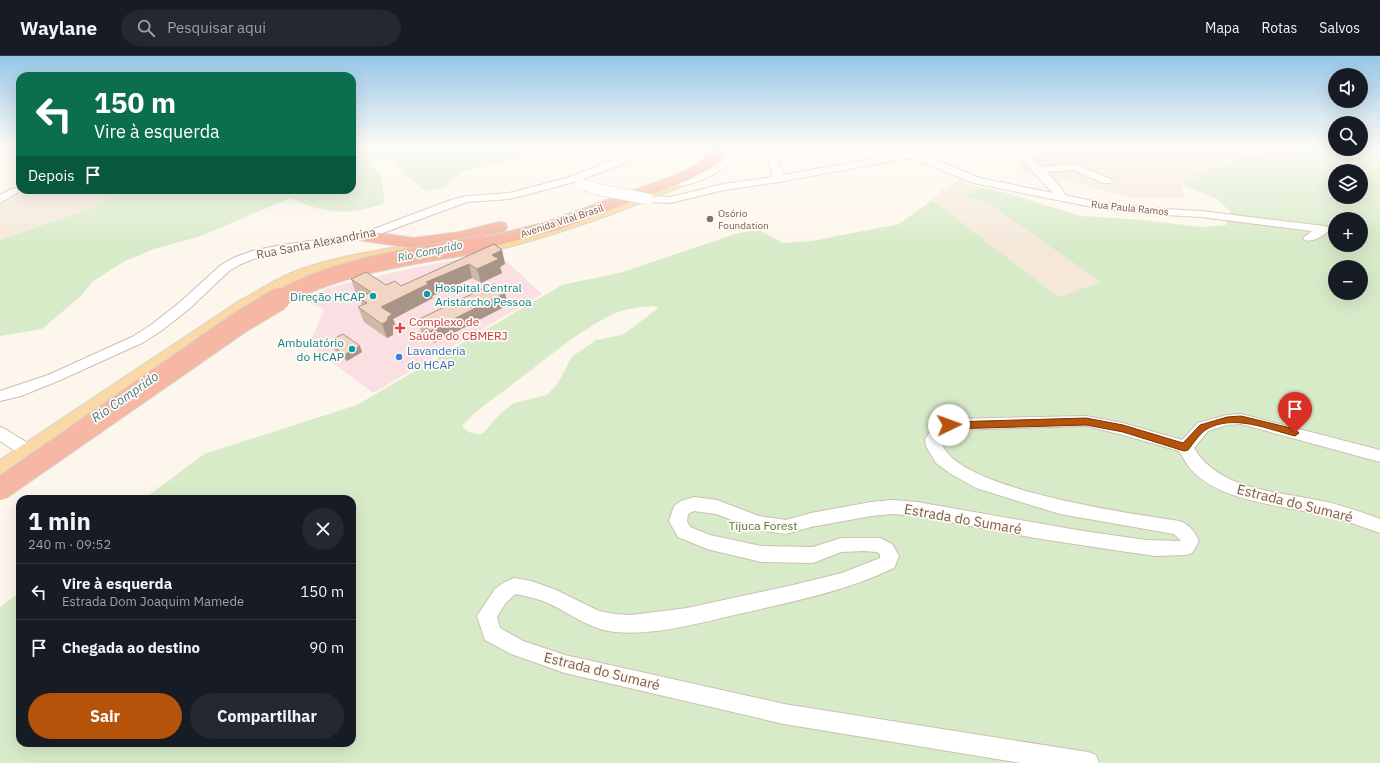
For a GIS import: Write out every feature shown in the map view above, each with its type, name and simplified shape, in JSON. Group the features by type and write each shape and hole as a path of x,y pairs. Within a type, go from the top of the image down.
{"highway":[{"path":"459,247 651,179"},
{"name":"Avenida Vital Brasil","path":"481,241 569,213 660,179"},
{"name":"Avenida Vital Brasil","path":"481,241 552,226 679,179"},
{"path":"674,185 687,179"},
{"path":"365,236 400,242 426,242 460,237 554,213"},
{"path":"0,479 232,319 282,289 309,277 342,266 481,241"},
{"path":"0,489 236,325 267,305 293,291 330,276 360,267 481,241"}],"main road":[{"path":"0,494 38,456 254,316 292,295 310,287 459,247 507,244 553,230 674,185"},
{"path":"0,470 38,456"}],"street":[{"name":"Rua Santa Alexandrina","path":"0,396 53,378 137,340 156,328 184,306 225,268 237,261 256,254 276,250 365,236 460,201 508,196 576,182 583,179"},
{"path":"674,185 698,179"},
{"name":"Rua Paula Ramos","path":"576,182 601,190 664,201 724,187 784,179"},
{"name":"Rua Paula Ramos","path":"972,179 1097,205 1148,211 1201,214 1324,229 1309,238"},
{"path":"1047,179 1057,189 1061,198"},
{"path":"1102,179 1107,181"},
{"path":"0,200 13,191"},
{"path":"1184,447 1203,427 1227,420 1241,419 1380,456"},
{"name":"Estrada do Sumaré","path":"1088,763 784,714 565,664 518,648 492,634 487,616 495,602 504,591 514,586 557,599 582,613 612,623 642,622 677,618 749,604 855,577 888,563 890,556 886,549 880,545 869,544 841,545 813,555 761,554 707,542 684,532 678,521 680,511 687,506 694,504 717,507 758,523 786,527 811,520 871,509 892,507 917,509 1064,537 1147,548 1186,548 1190,541 1185,533 1179,528 1109,517 1060,507 982,483 957,470 942,459 934,446 933,439 938,432 949,425 1086,421 1123,429 1184,447 1189,458 1199,469 1225,485 1244,492 1320,507 1380,526"},
{"path":"0,432 38,456"}],"shaded area":[{"path":"960,179 971,186 967,197 989,204 1101,282 1059,297 932,200 943,189"},
{"path":"1053,179 1195,179 1181,184 1185,199 1127,197 1080,184"},
{"path":"16,190 16,194 122,194 91,207 0,240 0,202"},
{"name":"Complexo de Saúde do CBMERJ","path":"497,253 542,294 373,393 309,345 324,310 303,299 328,288 348,283 423,266"}],"green space":[{"path":"356,179 382,179 385,203 359,210 337,211 315,207 290,198 198,237 154,249 123,262 92,282 82,295 42,329 0,336 0,240 90,208 121,194 356,194"},
{"path":"410,179 455,179 445,187 433,190 424,190"},
{"name":"Tijuca Forest","path":"1194,179 1328,179 1328,204 1368,204 1368,179 1380,179 1380,763 0,763 0,607 16,595 16,747 356,747 356,495 149,495 204,454 357,405 562,285 623,272 738,233 760,230 783,243 812,241 899,224 932,200 1059,297 1101,282 989,204 967,197 971,186 996,190 1081,216 1142,220 1201,227 1226,225 1230,211 1215,198 1181,184","holes":["654,306 658,308 624,334 596,340 574,355 558,383 547,395 514,403 501,413 482,434 471,433 462,426 484,405 558,350 596,324 619,312"]}],"building":[{"path":"494,244 502,250 492,255 499,259 477,269 469,264 426,282 428,284 381,307 392,314 388,317 387,321 382,324 358,307 367,303 359,298 371,292 351,279 366,272 386,285 395,281 401,286"},
{"path":"493,284 505,293 430,331 417,320"},
{"path":"343,334 360,346 344,355 332,345 339,342 335,338"}],"place":[{"name":"Osório Foundation","path":"710,219"},
{"name":"Hospital Central Aristarcho Pessoa","path":"427,294"},
{"name":"Direção HCAP","path":"373,296"},
{"name":"Complexo de Saúde do CBMERJ","path":"400,328"},
{"name":"Ambulatório do HCAP","path":"352,349"},
{"name":"Lavanderia do HCAP","path":"399,357"}],"route":[{"path":"949,425 1086,421 1123,429 1184,447 1203,427 1227,420 1241,419 1295,433"}],"water label":[{"name":"Rio Comprido","path":"430,251"},
{"name":"Rio Comprido","path":"125,397"}]}
